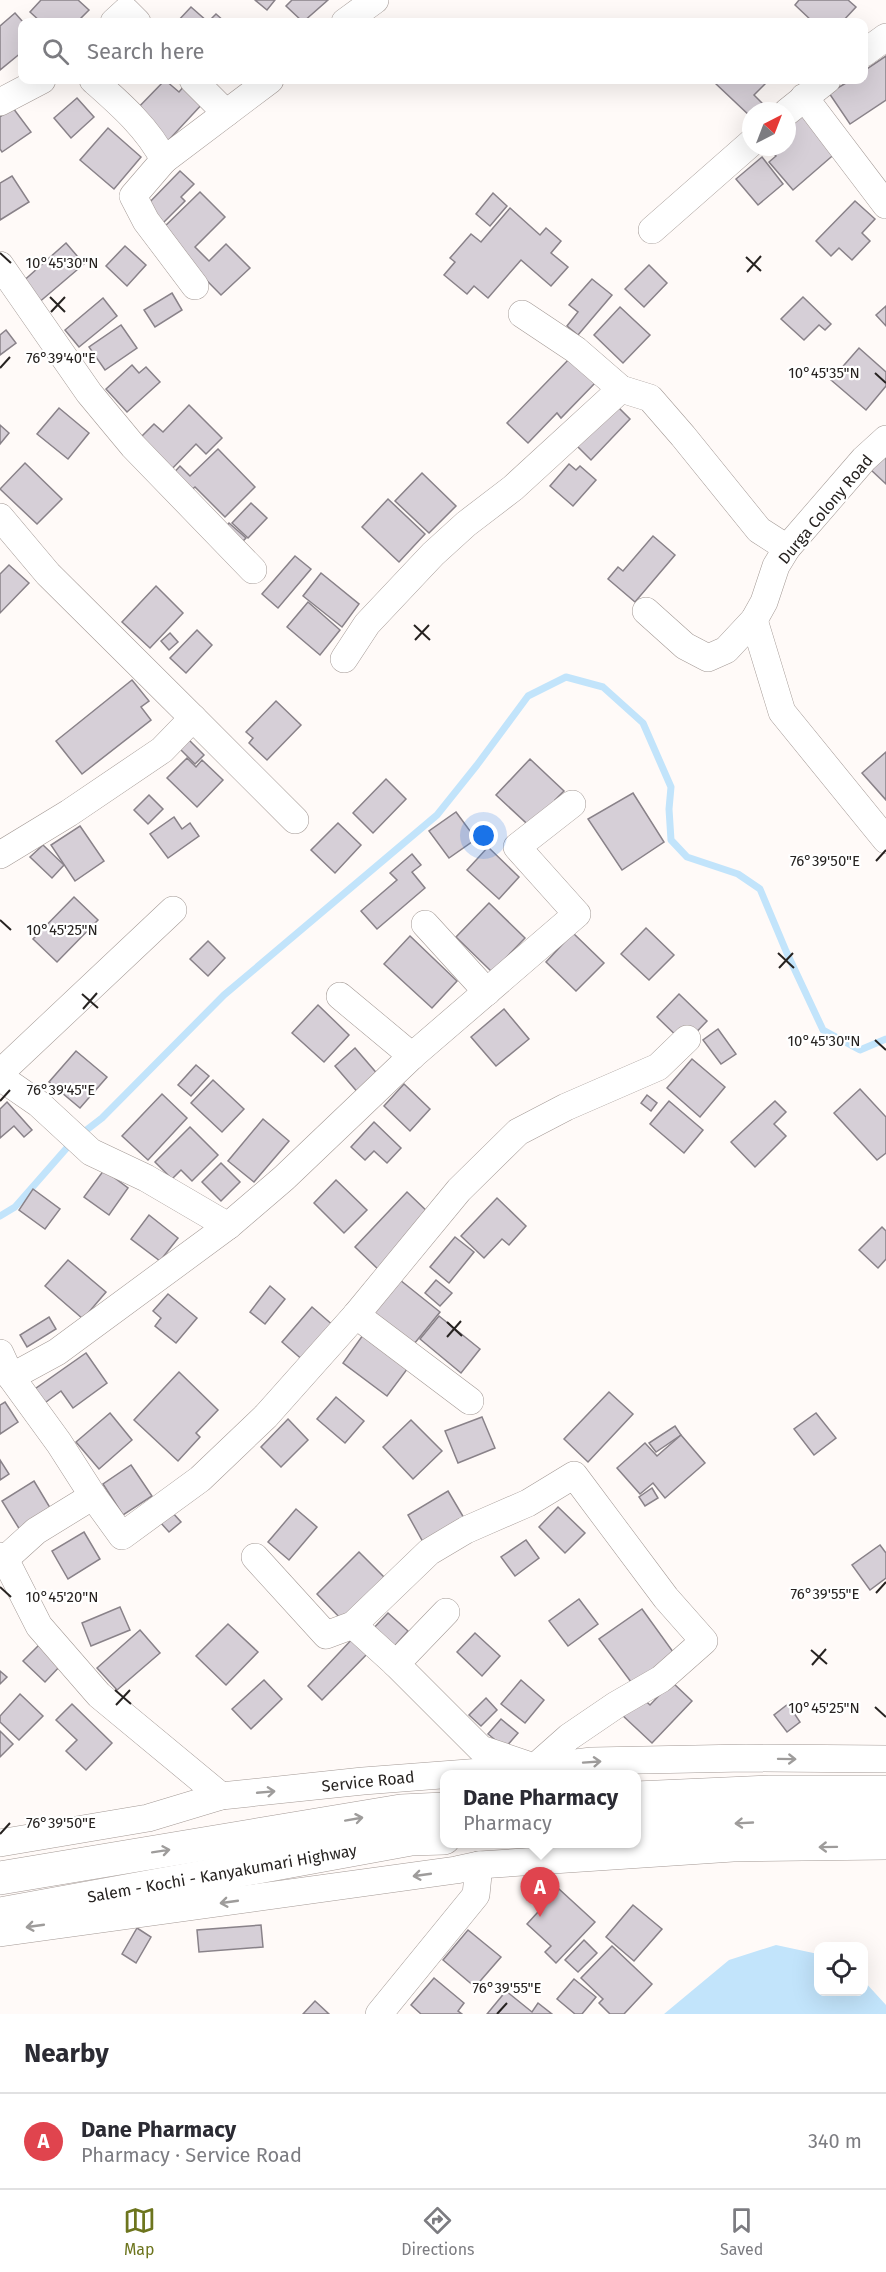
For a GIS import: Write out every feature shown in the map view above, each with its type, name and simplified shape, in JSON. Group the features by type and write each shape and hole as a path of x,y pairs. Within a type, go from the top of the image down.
{"highway":[{"path":"641,1798 769,1792 886,1792"},
{"name":"Salem - Kochi - Kanyakumari Highway","path":"5,1874 88,1863 401,1811 440,1809"},
{"path":"641,1828 836,1819 886,1820"},
{"name":"Salem - Kochi - Kanyakumari Highway","path":"0,1914 411,1839 440,1838"}],"street":[{"path":"350,18 375,0"},
{"path":"118,18 126,11 133,18"},
{"path":"868,50 886,37"},
{"path":"0,102 34,84"},
{"path":"97,84 137,121 158,148 164,160"},
{"path":"197,84 226,113"},
{"path":"195,285 146,221 133,196 164,160 265,84"},
{"path":"822,84 796,104 886,205"},
{"path":"652,230 742,151"},
{"path":"2,276 89,393 133,446 253,570"},
{"path":"522,314 576,350 621,389 650,398 759,530 788,548"},
{"path":"344,659 367,624 434,554 466,524 513,488 621,389"},
{"name":"Durga Colony Road","path":"646,611 685,646 708,658 726,650 754,620 764,602 777,566 788,548 864,459 886,439"},
{"path":"0,517 48,574 295,820"},
{"path":"754,620 782,711 886,840"},
{"path":"0,855 69,813 162,750 194,718"},
{"path":"572,804 517,847 577,914 412,1056 301,1162 228,1226 57,1352 5,1365 122,1536 208,1471 266,1416 356,1315 453,1198 518,1132 566,1107 658,1067 687,1039"},
{"path":"173,910 0,1075 39,1104 91,1152 146,1178 228,1226"},
{"path":"425,924 487,992"},
{"path":"340,996 412,1056"},
{"path":"356,1315 470,1401"},
{"path":"255,1557 326,1635 353,1625 429,1552 466,1530 528,1503 573,1475 666,1598 704,1641 661,1679 616,1705 569,1737 534,1768 481,1749 396,1664 353,1625"},
{"path":"93,1496 36,1531 2,1558 39,1626 99,1695 221,1796"},
{"path":"396,1664 446,1612"},
{"name":"Service Road","path":"505,1770 603,1761 886,1758"},
{"name":"Service Road","path":"0,1843 148,1818 221,1796 440,1774"},
{"path":"88,1863 148,1818"},
{"path":"0,1932 445,1872 479,1865 733,1848 886,1846"},
{"path":"383,2013 476,1895 479,1865"}],"water":[{"path":"776,1945 814,1953 814,1996 868,1996 868,1985 886,2005 886,2014 664,2014 729,1960"}],"building":[{"path":"41,0 78,0 89,10 81,18 37,18 30,12"},
{"path":"255,0 275,0 267,10"},
{"path":"292,0 328,0 308,18 299,18 286,6"},
{"path":"799,0 848,0 856,7 846,18 809,18 795,5"},
{"path":"191,7 203,18 181,18"},
{"path":"15,13 19,18 18,55 0,70 0,26"},
{"path":"886,56 886,100 850,124 829,93 844,84 868,84 868,68"},
{"path":"161,84 170,84 179,92 185,85 204,102 166,143 133,113"},
{"path":"716,84 765,84 754,95 761,102 742,102 742,109"},
{"path":"77,98 94,117 71,138 54,118"},
{"path":"13,108 31,132 2,152 0,149 0,117"},
{"path":"803,110 838,151 793,190 769,162 776,156 796,156 796,116"},
{"path":"108,128 141,157 114,189 80,160"},
{"path":"762,157 783,184 758,205 736,179"},
{"path":"180,171 194,184 181,197 185,201 162,224 145,207"},
{"path":"12,176 29,202 0,220 0,183"},
{"path":"200,192 225,217 195,247 209,261 226,244 250,268 221,295 159,232"},
{"path":"493,193 507,206 490,226 476,214"},
{"path":"855,201 875,219 862,233 870,241 852,260 839,248 831,256 816,241"},
{"path":"510,208 540,235 546,228 561,241 551,253 568,267 551,286 521,260 488,298 474,286 467,294 444,275 455,262 450,258 471,234 481,242"},
{"path":"66,243 84,264 37,304 20,284"},
{"path":"125,246 146,265 127,286 106,266"},
{"path":"649,265 667,283 644,307 625,289"},
{"path":"592,279 612,295 578,335 567,326 578,312 569,305"},
{"path":"172,293 182,310 155,327 144,310"},
{"path":"803,297 831,324 825,330 819,325 804,340 781,319"},
{"path":"103,298 117,316 79,347 65,330"},
{"path":"886,306 886,326 876,315"},
{"path":"620,307 650,335 623,363 594,335"},
{"path":"121,325 137,348 105,370 89,347"},
{"path":"6,330 16,343 0,355 0,335"},
{"path":"859,348 886,372 886,386 866,410 831,380"},
{"path":"571,357 596,382 561,418 557,413 528,443 507,423"},
{"path":"132,365 139,373 146,367 160,382 127,412 106,389"},
{"path":"615,404 630,419 591,460 576,445"},
{"path":"189,405 222,438 206,454 196,444 168,473 136,442 154,424 163,432"},
{"path":"59,408 89,433 68,459 37,434"},
{"path":"0,425 9,433 0,444"},
{"path":"218,449 255,487 225,517 195,487 188,493 171,476 180,466 190,476"},
{"path":"886,453 886,484 871,470"},
{"path":"25,463 62,499 37,524 0,489"},
{"path":"569,464 576,470 580,466 596,480 573,506 550,486"},
{"path":"422,473 456,506 429,533 395,501"},
{"path":"388,499 425,534 399,562 362,527"},
{"path":"251,503 267,518 248,538 232,523"},
{"path":"229,523 246,538 239,545 223,530"},
{"path":"653,536 675,555 635,602 608,579 618,567 623,571"},
{"path":"295,556 311,569 278,608 262,594"},
{"path":"9,565 29,583 0,613 0,574"},
{"path":"321,573 359,604 342,627 303,596"},
{"path":"156,586 183,613 150,648 122,622"},
{"path":"308,602 340,630 320,655 287,627"},
{"path":"197,630 212,645 186,673 170,658"},
{"path":"170,633 178,642 169,650 161,641"},
{"path":"132,680 149,701 141,707 151,720 82,774 56,741"},
{"path":"276,701 301,725 267,760 249,743 253,738 246,732"},
{"path":"183,734 204,755 195,764 174,743"},
{"path":"886,752 886,800 862,773"},
{"path":"187,758 196,767 202,760 223,780 197,807 167,778"},
{"path":"530,759 564,791 555,800 563,807 538,834 496,795"},
{"path":"386,779 406,799 373,833 353,813"},
{"path":"633,793 664,842 622,870 588,819"},
{"path":"149,795 163,809 148,824 134,810"},
{"path":"456,812 476,839 449,858 429,831"},
{"path":"174,817 182,829 190,823 199,836 168,858 150,834"},
{"path":"338,823 361,845 335,873 311,850"},
{"path":"80,826 104,861 75,881 51,845"},
{"path":"43,845 64,865 52,878 30,857"},
{"path":"488,847 519,877 499,899 467,870"},
{"path":"412,854 421,865 412,872 425,888 377,929 361,911 397,880 390,873"},
{"path":"74,897 98,920 57,962 33,939"},
{"path":"489,903 525,938 492,972 456,937"},
{"path":"646,928 674,955 649,980 621,954"},
{"path":"573,933 604,963 576,991 546,962"},
{"path":"410,936 457,981 432,1008 384,964"},
{"path":"208,941 225,958 208,976 190,959"},
{"path":"679,994 707,1021 685,1044 657,1017"},
{"path":"318,1005 349,1035 324,1062 292,1033"},
{"path":"504,1009 529,1039 496,1066 471,1037"},
{"path":"718,1029 736,1054 721,1064 703,1040"},
{"path":"355,1048 380,1077 360,1095 335,1066"},
{"path":"76,1051 107,1077 80,1108 49,1082"},
{"path":"692,1059 725,1087 700,1117 667,1088"},
{"path":"196,1065 209,1076 191,1096 178,1085"},
{"path":"213,1080 244,1109 222,1132 191,1103"},
{"path":"404,1084 430,1109 410,1131 384,1106"},
{"path":"860,1089 886,1117 886,1153 877,1160 834,1113"},
{"path":"162,1094 187,1118 148,1160 122,1136"},
{"path":"647,1095 657,1103 651,1111 641,1103"},
{"path":"669,1101 703,1130 684,1153 650,1124"},
{"path":"775,1101 786,1112 774,1124 786,1136 755,1167 731,1142"},
{"path":"7,1102 32,1130 24,1137 14,1126 0,1138 0,1109"},
{"path":"263,1119 289,1141 254,1182 228,1161"},
{"path":"374,1122 401,1148 387,1163 374,1151 365,1160 351,1147"},
{"path":"190,1127 218,1155 192,1181 181,1170 172,1179 155,1162"},
{"path":"221,1163 240,1182 221,1201 202,1182"},
{"path":"104,1170 128,1188 109,1215 84,1197"},
{"path":"336,1180 367,1210 344,1233 314,1203"},
{"path":"33,1189 60,1209 45,1229 19,1210"},
{"path":"407,1192 431,1215 380,1271 355,1247"},
{"path":"497,1198 526,1226 509,1245 502,1239 484,1258 461,1236"},
{"path":"149,1215 178,1238 160,1261 131,1239"},
{"path":"882,1227 886,1231 886,1259 878,1268 859,1250"},
{"path":"455,1237 474,1252 449,1283 430,1267"},
{"path":"68,1260 106,1292 83,1319 45,1286"},
{"path":"400,1280 440,1312 410,1349 370,1317"},
{"path":"436,1280 452,1293 440,1306 425,1293"},
{"path":"270,1286 285,1299 265,1324 250,1312"},
{"path":"168,1294 197,1318 176,1343 155,1326 161,1318 153,1311"},
{"path":"312,1307 335,1327 305,1362 282,1342"},
{"path":"439,1316 480,1349 461,1373 420,1339"},
{"path":"49,1317 56,1329 27,1347 20,1335"},
{"path":"363,1335 408,1368 387,1396 343,1363"},
{"path":"86,1353 107,1383 73,1408 61,1391 42,1405 32,1391"},
{"path":"179,1372 218,1410 196,1433 200,1437 178,1461 134,1420"},
{"path":"609,1392 633,1414 588,1462 564,1439"},
{"path":"336,1397 364,1421 345,1443 317,1419"},
{"path":"5,1402 18,1422 0,1434 0,1405"},
{"path":"110,1413 132,1440 99,1469 76,1442"},
{"path":"816,1413 836,1438 814,1455 794,1429"},
{"path":"482,1417 495,1448 458,1463 445,1431"},
{"path":"288,1419 308,1440 281,1467 261,1447"},
{"path":"411,1420 442,1451 413,1479 383,1447"},
{"path":"675,1426 681,1435 656,1452 649,1443"},
{"path":"681,1435 705,1463 665,1498 653,1483 640,1494 617,1468 645,1443 657,1456"},
{"path":"0,1460 9,1474 0,1480"},
{"path":"131,1465 152,1496 123,1515 103,1484"},
{"path":"34,1481 52,1511 20,1530 2,1501"},
{"path":"652,1488 658,1498 645,1506 639,1497"},
{"path":"448,1491 464,1518 423,1542 408,1515"},
{"path":"558,1507 585,1533 565,1553 539,1527"},
{"path":"296,1509 317,1527 289,1560 268,1542"},
{"path":"172,1512 181,1522 169,1532 160,1522"},
{"path":"84,1532 100,1559 68,1579 52,1551"},
{"path":"526,1540 539,1558 515,1576 501,1557"},
{"path":"880,1545 886,1553 886,1578 870,1590 852,1565"},
{"path":"359,1552 386,1579 343,1621 317,1594"},
{"path":"579,1599 598,1624 568,1646 549,1621"},
{"path":"120,1607 130,1630 91,1646 82,1623"},
{"path":"642,1609 676,1656 634,1686 599,1639"},
{"path":"388,1613 408,1631 391,1650 371,1631"},
{"path":"228,1624 258,1652 226,1685 196,1656"},
{"path":"140,1630 160,1653 117,1690 97,1668"},
{"path":"475,1633 500,1656 482,1676 457,1652"},
{"path":"354,1637 369,1652 322,1700 308,1686"},
{"path":"40,1644 61,1665 45,1682 23,1661"},
{"path":"0,1671 7,1677 0,1684"},
{"path":"264,1680 282,1699 251,1729 232,1709"},
{"path":"521,1680 544,1700 525,1723 501,1704"},
{"path":"672,1682 692,1701 652,1743 621,1714 639,1695 650,1705"},
{"path":"20,1694 43,1716 19,1740 0,1722 0,1716"},
{"path":"486,1698 497,1710 481,1726 469,1715"},
{"path":"72,1704 112,1743 86,1770 66,1751 77,1740 56,1720"},
{"path":"788,1704 800,1722 787,1732 774,1715"},
{"path":"501,1719 518,1733 505,1748 488,1734"},
{"path":"0,1731 13,1744 0,1757"},
{"path":"559,1889 595,1922 556,1963 545,1952 551,1946 527,1924"},
{"path":"633,1905 662,1929 634,1961 606,1937"},
{"path":"261,1925 263,1947 199,1952 197,1930"},
{"path":"137,1928 151,1937 136,1963 122,1954"},
{"path":"468,1930 501,1957 475,1987 443,1960"},
{"path":"584,1940 597,1953 578,1972 565,1960"},
{"path":"612,1946 652,1984 624,2014 610,2014 599,2003 603,1999 581,1978"},
{"path":"434,1978 464,2003 458,2011 462,2014 421,2014 411,2005"},
{"path":"574,1979 596,1997 582,2014 575,2014 557,1999"},
{"path":"506,1991 532,2012 538,2003 552,2014 487,2014"},
{"path":"315,2001 329,2014 303,2014"}],"waterway":[{"path":"80,1135 102,1118 224,995 437,815 528,696 566,677 603,687 643,723 671,787 669,809 671,840 687,857 738,874 760,889 823,1030 860,1050 886,1039"},
{"path":"0,1216 15,1207 72,1142"}],"place":[{"name":"Dane Pharmacy","path":"540,1917"}]}
